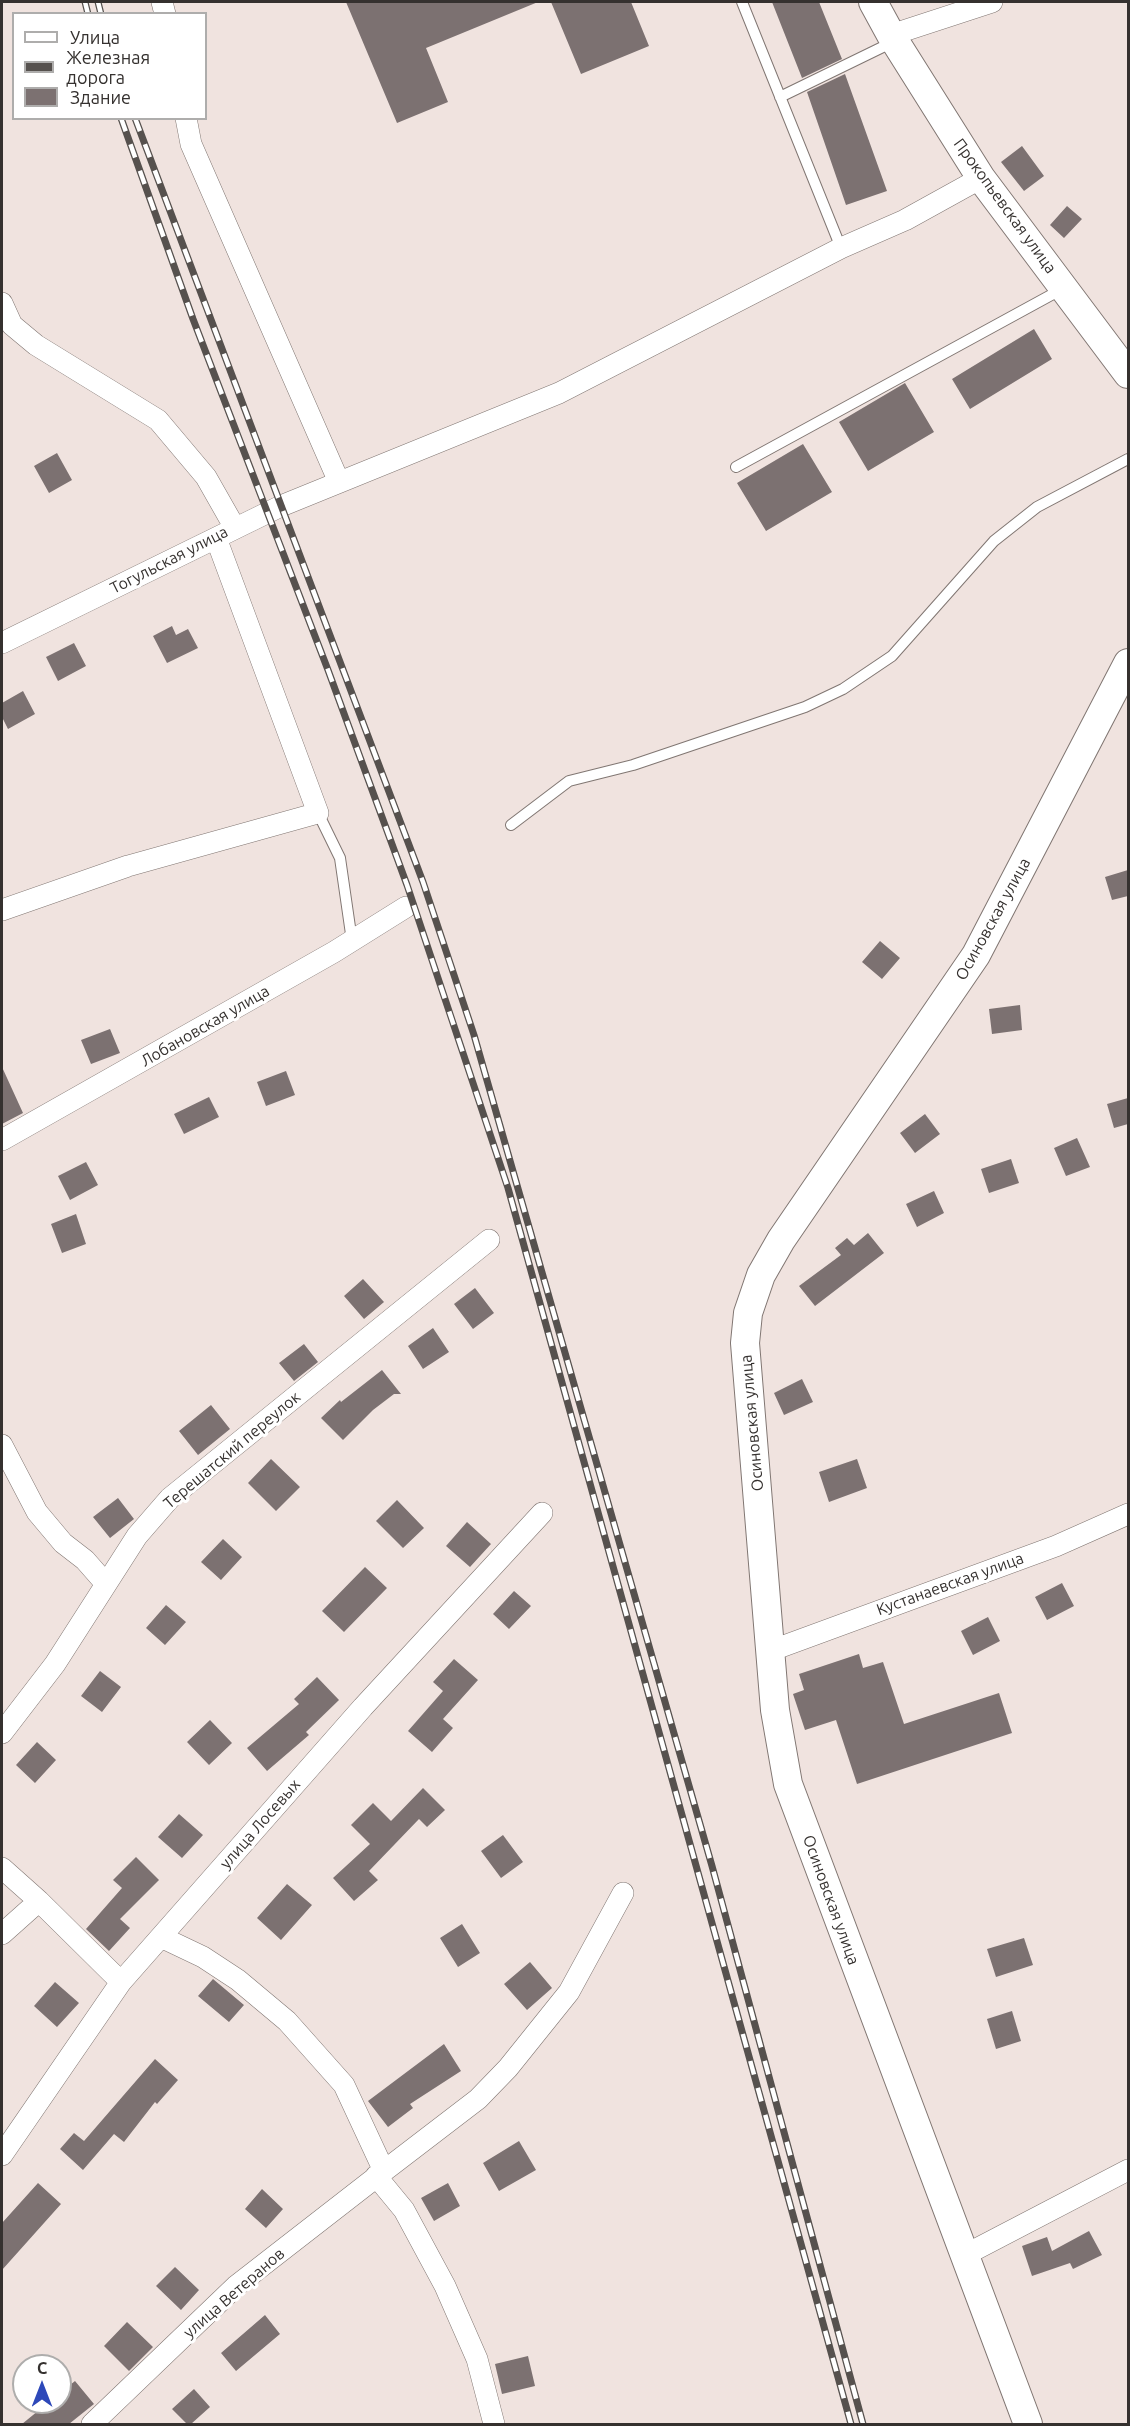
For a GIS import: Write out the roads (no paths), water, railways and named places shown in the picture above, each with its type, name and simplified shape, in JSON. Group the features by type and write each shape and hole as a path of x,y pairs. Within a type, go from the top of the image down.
{"main road":[{"name":"Прокопьевская улица","path":"873,2 981,178 1128,374"},
{"name":"Осиновская улица","path":"1028,2424 963,2256 788,1784 777,1731 745,1342 747,1313 761,1275 781,1240 976,956 1128,663"}],"street":[{"path":"893,38 992,2"},
{"path":"186,120 191,144 339,482"},
{"name":"Тогульская улица","path":"2,643 235,528 339,482 559,393 841,248 905,220 981,178"},
{"path":"2,303 7,328 158,420 206,477 235,528"},
{"path":"2,910 128,866 318,813 216,538"},
{"name":"Лобановская улица","path":"2,1140 352,941 406,907"},
{"name":"Терешатский переулок","path":"2,1733 55,1664 137,1536 170,1498 489,1240"},
{"path":"2,1445 36,1512 63,1543 85,1560 106,1584"},
{"name":"улица Лосевых","path":"2,2155 121,1982 363,1707 542,1513"},
{"name":"Кустанаевская улица","path":"770,1651 1056,1546 1128,1515"},
{"path":"2,1868 121,1982"},
{"name":"улица Ветеранов","path":"92,2424 236,2286 478,2098 508,2068 569,1992 623,1893"},
{"path":"2,1934 39,1901"},
{"path":"161,1937 203,1957 286,2021 344,2085 380,2174 404,2210 445,2286 477,2359 494,2424"},
{"path":"963,2256 1090,2192 1128,2170"}],"lane":[{"path":"742,2 841,248"},
{"path":"780,97 893,38"},
{"path":"736,467 1064,288"},
{"path":"511,825 569,781 633,765 805,707 843,689 892,656 1003,535 1036,507 1128,459"},
{"path":"318,813 340,858 352,941"}],"railway":[{"path":"85,2 88,12"},
{"path":"98,2 100,12"},
{"path":"122,120 193,319 328,670 407,885 508,1188 851,2424"},
{"path":"136,120 423,882 474,1035 712,1866 863,2424"}]}
